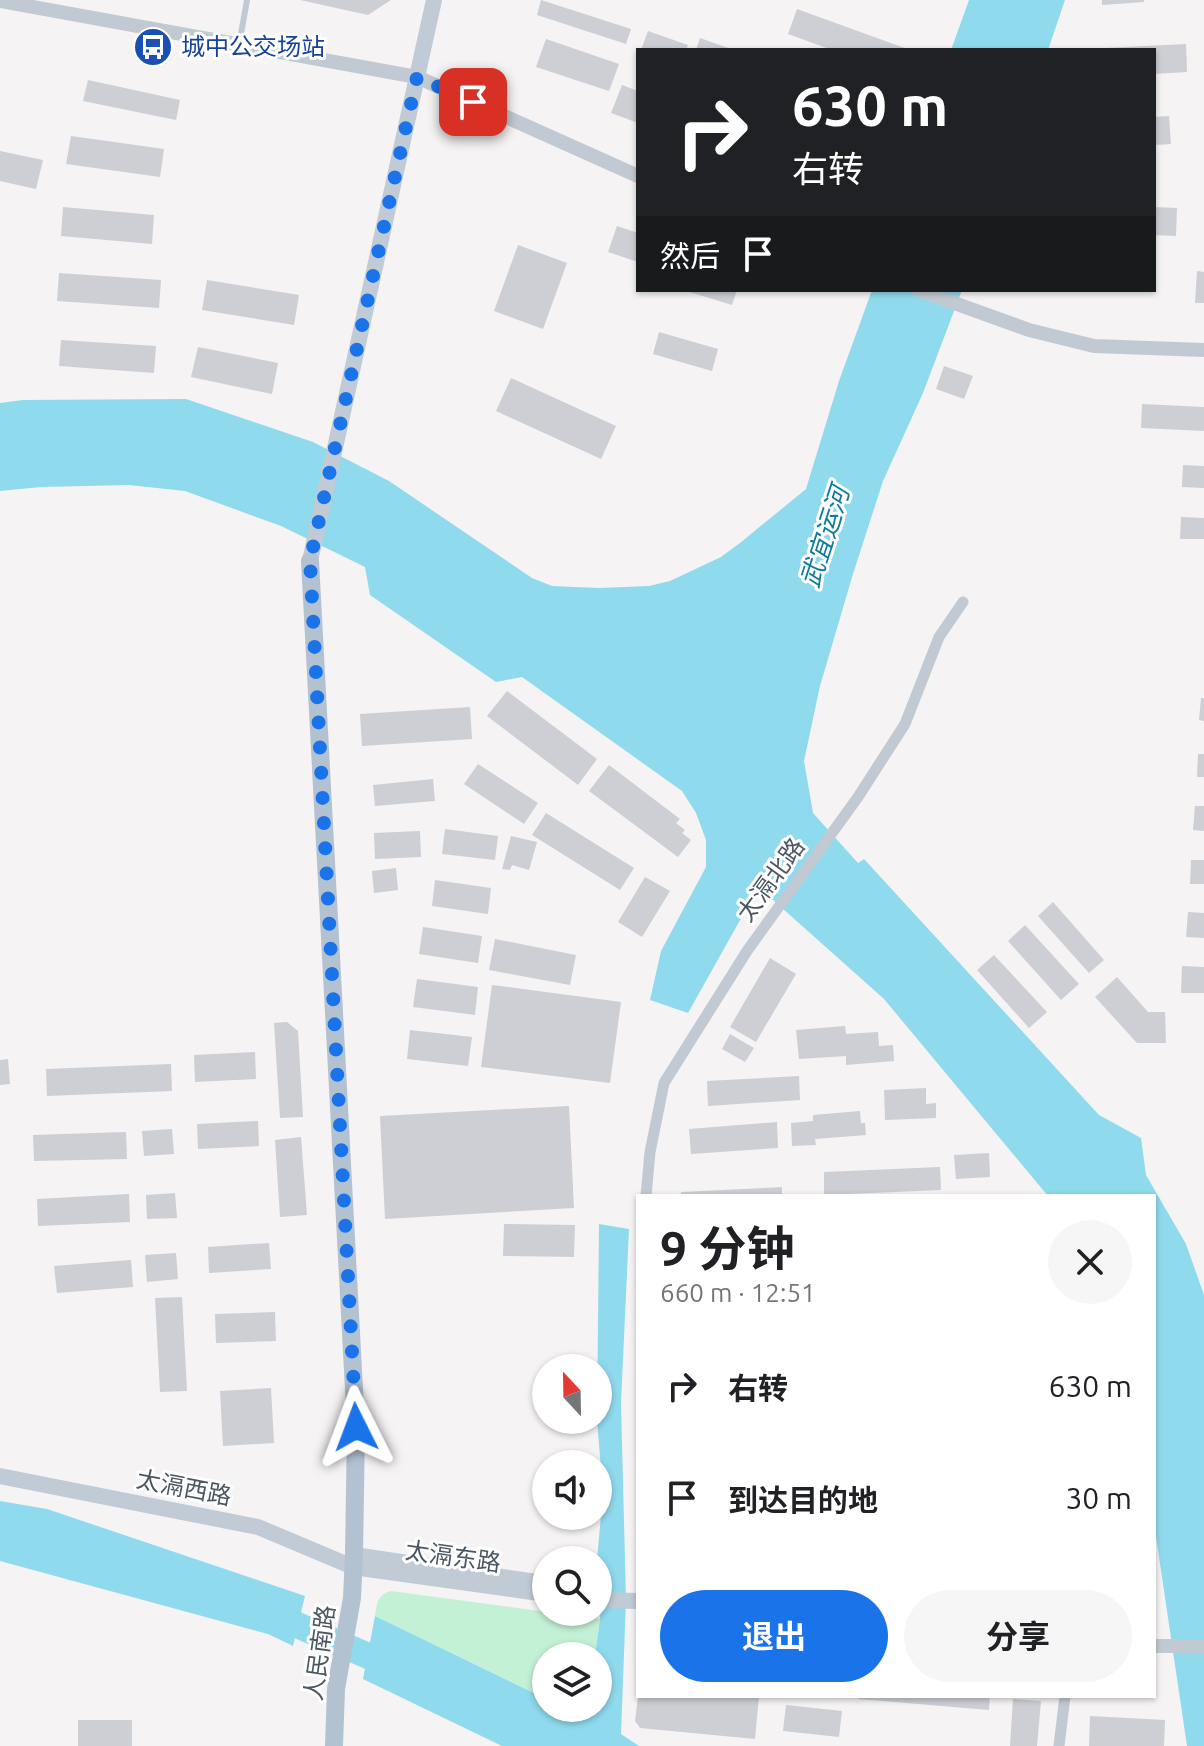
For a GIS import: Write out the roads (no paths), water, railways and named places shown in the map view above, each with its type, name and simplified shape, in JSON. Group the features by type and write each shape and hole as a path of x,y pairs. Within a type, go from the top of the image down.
{"main road":[{"path":"310,561 434,0"},
{"name":"人民南路","path":"310,561 356,1427 352,1598 336,1689 334,1746"},
{"name":"太滆西路","path":"0,1476 258,1527 354,1561"},
{"name":"太滆东路","path":"354,1561 532,1581"},
{"name":"太滆东路","path":"354,1561 532,1592"},
{"path":"612,1600 636,1601"}],"street":[{"path":"0,1 417,77 636,175"},
{"path":"924,292 1029,330 1094,346 1204,350"},
{"name":"太滆北路","path":"646,1194 650,1152 664,1083 747,951 842,819 905,724 939,637 963,602"},
{"path":"1156,1646 1204,1646"},
{"path":"1059,1746 1065,1698"}],"lane":[{"path":"239,45 247,0"}],"water":[{"path":"969,0 1065,0 1049,48 952,48"},
{"name":"武宜运河","path":"871,292 961,292 923,393 883,481 820,686 804,761 813,813 858,863 864,859 1099,1115 1141,1138 1146,1175 1186,1244 1204,1295 1204,1746 1187,1746 1156,1537 1156,1194 1046,1194 884,999 764,892 757,892 753,897 688,1013 650,1000 661,951 706,867 706,840 696,813 682,791 522,677 496,682 370,595 365,567 281,526 185,491 129,485 0,491 0,403 23,400 186,399 313,442 389,481 532,578 552,586 649,586 670,581 721,557 806,489 839,381"},
{"path":"599,1224 629,1229 621,1403 626,1600 621,1734 639,1746 502,1746 363,1679 375,1616 532,1692 532,1722 612,1722 612,1642 597,1642 599,1626 612,1626 612,1546 598,1546 600,1530 612,1530 612,1450 599,1450 598,1434 612,1434 612,1354 598,1354"},
{"path":"0,1501 47,1509 305,1596 293,1646 268,1634 0,1561"}],"waterway":[{"path":"265,1611 398,1669"}],"place":[{"name":"城中公交场站","path":"153,47"}]}
